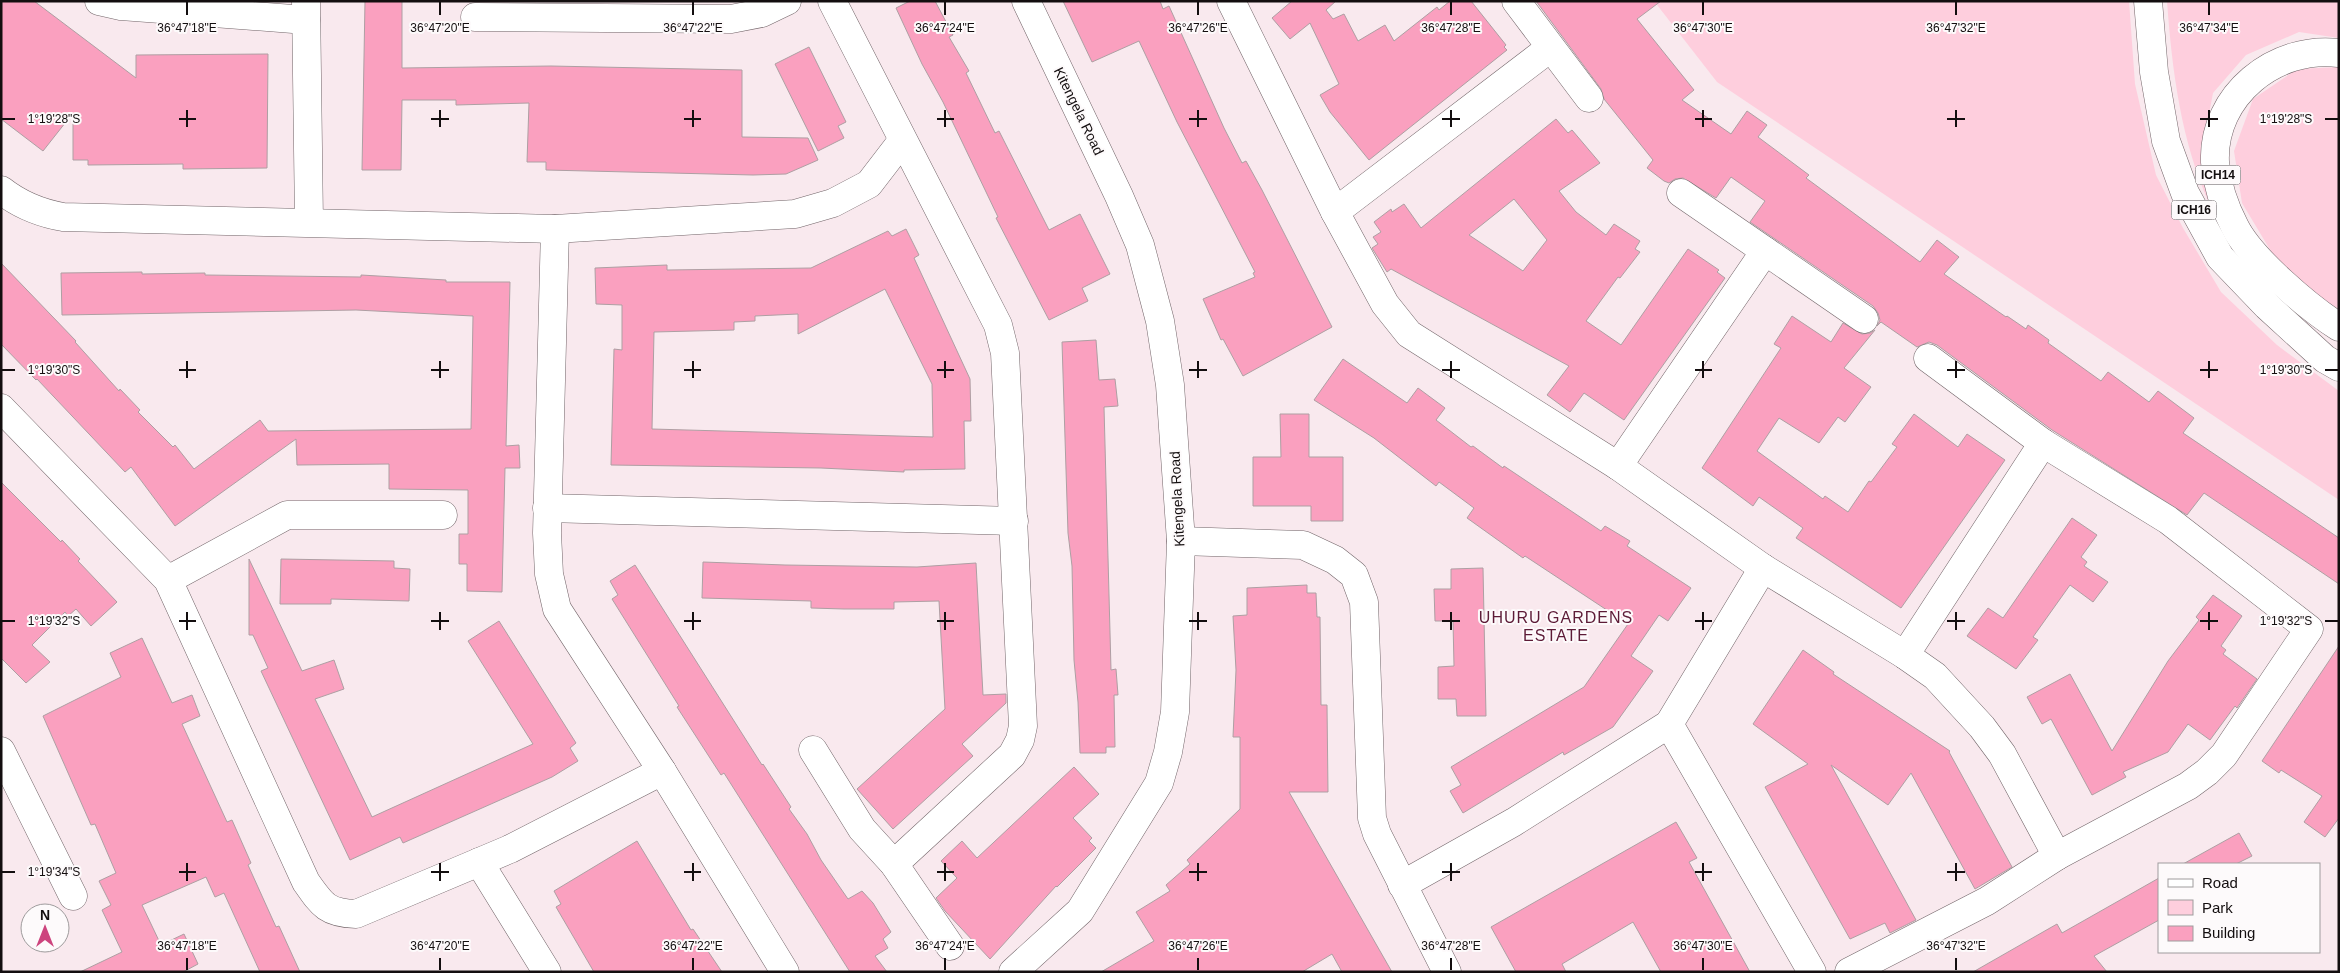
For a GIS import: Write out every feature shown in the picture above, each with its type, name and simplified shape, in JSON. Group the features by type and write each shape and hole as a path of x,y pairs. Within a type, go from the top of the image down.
{"main road":[{"path":"99,1 121,6 306,11 310,222"},
{"path":"475,17 731,19 762,13 787,1"},
{"path":"832,1 902,141 998,325 1005,354 1023,726 1020,740 1012,755 996,771 894,864"},
{"name":"Kitengela Road","path":"1013,972 1080,911 1159,783 1168,752 1175,712 1180,541 1170,385 1160,321 1140,245 1026,1"},
{"path":"1231,1 1335,212 1385,304 1409,334 1618,466 1763,568 1905,655 1935,676 1982,727 2002,754 2057,856"},
{"path":"1516,1 1588,98"},
{"name":"ICH16","path":"2148,1 2154,72 2166,141 2185,193 2220,257 2267,306 2325,359 2339,367"},
{"path":"1335,212 1550,48"},
{"name":"ICH14","path":"2339,53 2325,52 2297,55 2271,65 2259,73 2232,102 2219,131 2215,161 2224,202 2236,230 2267,268 2324,318 2339,327"},
{"path":"1,190 21,204 43,213 63,216 555,229 795,214 833,202 868,184 902,141"},
{"path":"1681,194 1864,319"},
{"path":"555,229 547,508 549,574 557,609 662,771 784,972"},
{"path":"1618,466 1765,251"},
{"path":"1849,972 1987,901 2057,856 2188,786 2207,772 2224,755 2308,629 2168,520 2043,443 1928,358"},
{"path":"1,408 168,580 306,882 322,905 338,913 356,914 510,849 662,771"},
{"path":"1905,655 2043,443"},
{"path":"547,508 1014,521"},
{"path":"168,580 287,515 443,515"},
{"path":"1180,541 1303,545 1335,560 1354,575 1364,602 1372,818 1377,834 1447,972"},
{"path":"1402,885 1514,822 1669,724 1763,568"},
{"path":"1669,724 1812,972"},
{"path":"814,750 862,829 894,864 950,946"},
{"path":"1,751 72,896"},
{"path":"479,862 547,972"}],"green space":[{"path":"1654,1 2129,1 2135,84 2156,175 2183,228 2221,292 2277,345 2339,391 2339,500 1717,82"},
{"path":"2167,1 2339,1 2339,38 2299,32 2246,55 2213,93 2205,135 2211,207 2192,158 2185,132 2175,80"},
{"path":"2339,67 2339,309 2325,301 2275,258 2242,203 2234,151 2253,99 2297,69"}],"building":[{"path":"1,1 34,1 136,78 136,55 268,54 267,168 183,169 183,164 88,165 88,160 73,160 73,113 43,151 1,119"},
{"path":"365,1 402,1 402,68 551,66 742,70 742,137 808,138 818,160 786,174 753,175 546,170 546,162 527,162 529,103 456,105 456,100 402,100 401,170 362,170"},
{"path":"910,1 935,1 953,35 949,37 969,71 966,73 995,133 999,131 1049,230 1080,214 1110,274 1082,288 1088,301 1049,320 996,218 998,217 896,8"},
{"path":"1063,1 1160,1 1163,9 1169,6 1224,128 1242,163 1246,161 1262,190 1332,327 1243,376 1223,339 1221,340 1203,299 1255,277 1253,273 1255,272 1177,122 1139,41 1092,62"},
{"path":"1292,1 1336,1 1326,10 1333,19 1344,14 1358,41 1385,25 1394,41 1437,7 1439,10 1450,1 1471,1 1506,45 1504,47 1507,50 1369,160 1330,112 1320,95 1339,84 1310,23 1290,39 1272,18"},
{"path":"1536,1 1661,1 1637,19 1694,90 1682,100 1731,134 1747,111 1767,125 1758,137 1809,175 1806,178 1920,262 1937,240 1959,257 1944,274 2006,317 2026,329 2028,325 2049,340 2048,343 2101,381 2108,372 2149,402 2158,391 2194,418 2183,433 2339,538 2339,584 2204,493 2187,515 2052,430 1937,345 1929,342 1917,347 1881,322 1877,326 1880,320 1873,306 1750,222 1765,201 1731,177 1716,198 1683,178 1675,179 1669,183 1664,181 1647,168 1653,160 1604,99 1601,89"},
{"path":"809,47 846,122 838,126 844,138 818,151 775,64"},
{"path":"1556,119 1568,133 1572,130 1600,163 1559,191 1576,212 1606,235 1614,224 1640,241 1635,249 1640,252 1620,278 1618,277 1586,321 1621,345 1688,249 1719,270 1717,272 1725,278 1624,420 1584,393 1570,412 1547,395 1569,366 1391,269 1387,272 1372,248 1378,244 1373,237 1381,232 1374,222 1391,209 1392,212 1404,204 1421,228","holes":["1514,199 1547,240 1523,271 1469,235"]},
{"path":"906,229 919,255 914,258 970,379 971,421 964,421 965,469 904,470 904,472 821,468 611,465 614,349 622,350 622,305 596,304 595,268 667,265 667,270 811,268 888,231 892,236","holes":["885,289 932,384 933,437 652,429 654,332 734,330 734,322 755,321 755,316 798,314 798,334"]},
{"path":"1,263 76,341 119,391 120,389 140,410 138,412 173,447 175,445 194,469 260,420 268,431 471,429 473,316 356,310 62,315 61,273 142,272 142,274 205,273 205,275 361,277 361,275 446,280 446,282 510,282 506,446 519,445 520,468 505,468 502,592 467,591 467,564 459,564 459,534 468,534 468,490 389,489 389,464 297,465 296,439 175,526 131,467 125,472 37,379 1,344"},
{"path":"1792,316 1831,342 1843,323 1862,334 1875,330 1844,368 1871,387 1845,422 1838,417 1819,443 1779,418 1757,451 1823,499 1825,496 1848,512 1869,481 1871,482 1897,447 1892,444 1914,414 1958,447 1967,434 2005,460 1901,608 1796,538 1803,528 1759,497 1753,506 1702,468 1781,348 1774,344"},
{"path":"1096,340 1099,380 1115,379 1118,406 1104,407 1111,670 1116,669 1118,695 1114,695 1115,747 1106,747 1106,753 1080,753 1074,660 1072,566 1068,533 1062,342"},
{"path":"1343,359 1407,403 1418,388 1445,408 1436,420 1471,447 1473,446 1503,468 1504,466 1601,531 1605,526 1630,541 1627,546 1691,588 1668,621 1659,615 1631,656 1653,671 1613,727 1564,755 1563,752 1463,813 1450,791 1461,785 1451,767 1584,687 1628,624 1525,556 1523,558 1467,518 1474,508 1439,482 1436,486 1374,438 1314,400"},
{"path":"1280,414 1309,414 1309,457 1343,457 1343,521 1311,521 1311,506 1253,506 1253,457 1281,457"},
{"path":"1,482 61,542 62,540 80,559 78,561 117,602 91,626 76,609 68,616 65,612 32,645 50,662 26,683 1,658"},
{"path":"2072,518 2097,535 2081,557 2087,562 2084,566 2108,582 2093,602 2070,585 2033,637 2038,640 2016,669 1967,636 1988,608 2003,618"},
{"path":"249,559 302,671 334,660 344,689 315,699 372,817 533,744 468,641 499,621 576,743 570,748 578,761 552,777 403,843 400,837 350,860 261,671 268,668 253,635 249,635"},
{"path":"281,559 394,561 394,568 410,569 409,601 331,599 331,604 280,604"},
{"path":"703,562 917,567 976,563 983,695 1006,694 1006,703 962,744 973,756 893,829 857,789 945,709 939,601 894,602 894,609 844,609 811,608 811,601 702,598"},
{"path":"635,565 762,765 791,807 789,809 807,834 821,860 848,899 862,891 873,903 891,932 883,939 888,948 875,956 887,972 850,972 724,773 721,775 677,707 679,706 612,599 618,595 610,581"},
{"path":"1483,568 1486,716 1457,716 1456,699 1438,699 1438,667 1454,666 1453,621 1435,621 1434,589 1451,589 1451,569"},
{"path":"1307,585 1307,593 1316,593 1317,617 1320,617 1321,705 1327,705 1328,792 1289,792 1392,972 1342,972 1332,954 1302,972 1101,972 1154,941 1136,912 1170,891 1166,885 1190,864 1187,860 1240,809 1240,737 1233,737 1236,670 1233,616 1247,615 1247,588"},
{"path":"2213,595 2242,616 2221,646 2226,650 2223,654 2257,679 2237,708 2235,706 2210,740 2188,724 2168,752 2123,772 2126,777 2092,795 2051,719 2042,724 2027,697 2070,674 2112,751 2168,661 2199,620 2196,617"},
{"path":"142,638 172,703 192,695 200,716 182,724 227,822 232,820 251,863 248,865 276,927 279,926 300,972 260,972 224,893 215,897 206,877 142,905 161,945 184,934 198,964 183,972 80,972 122,952 102,910 111,905 99,881 116,873 95,824 91,825 43,716 121,677 110,653"},
{"path":"2339,646 2339,818 2325,837 2304,822 2322,796 2281,770 2279,773 2262,761"},
{"path":"1803,650 1834,672 1833,674 1950,751 2012,867 1975,889 1911,773 1888,805 1831,765 1916,920 1890,933 1885,923 1850,939 1765,787 1808,764 1753,724"},
{"path":"1074,767 1099,794 1073,818 1092,838 1089,841 1096,848 1056,886 990,959 945,911 936,898 957,878 941,861 962,841 977,858"},
{"path":"1676,822 1697,858 1689,862 1750,972 1661,972 1633,922 1562,964 1566,972 1516,972 1491,927"},
{"path":"2239,833 2252,856 2238,863 2185,863"},
{"path":"637,841 691,930 693,929 722,972 594,972 556,907 561,904 554,891"},
{"path":"2158,879 2158,921 2094,956 2107,972 1973,972 2057,924 2062,933"}],"district":[{"name":"UHURU GARDENS ESTATE","path":"1556,626"}]}
